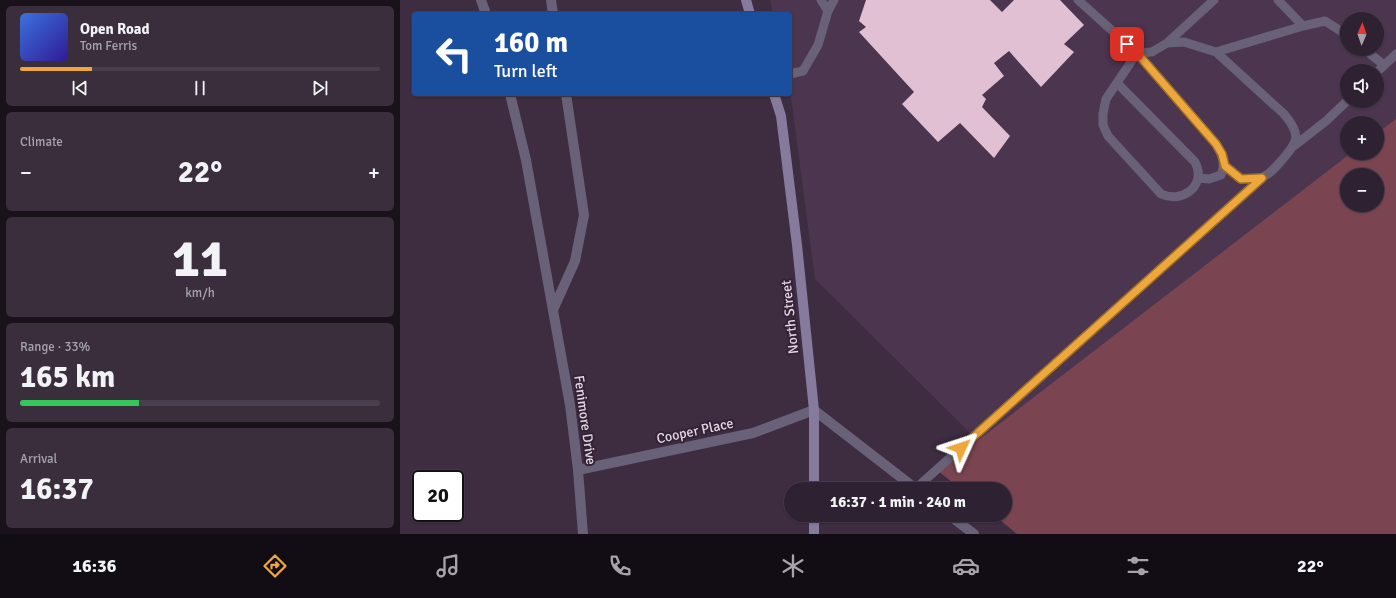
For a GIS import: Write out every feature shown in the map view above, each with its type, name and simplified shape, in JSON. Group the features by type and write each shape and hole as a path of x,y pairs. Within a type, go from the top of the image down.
{"main road":[{"path":"746,0 749,12"},
{"name":"North Street","path":"775,96 781,116 814,410 814,482"},
{"path":"814,522 814,534"}],"street":[{"path":"481,0 485,12"},
{"path":"551,0 553,12"},
{"name":"Fenimore Drive","path":"510,96 526,160 570,405 578,470 583,534"},
{"path":"554,310 575,260 584,216 566,96"},
{"path":"814,410 907,482"},
{"name":"Cooper Place","path":"578,470 753,433 814,410"},
{"path":"958,522 974,534"}],"lane":[{"path":"821,0 828,11"},
{"path":"792,74 803,71 818,45 828,11 834,0"},
{"path":"1078,0 1137,53 1216,144 1222,154 1225,166 1241,179 1262,178"},
{"path":"1137,53 1152,52 1167,43 1214,0"},
{"path":"1278,0 1303,26"},
{"path":"1216,52 1303,26 1326,21 1340,30"},
{"path":"1167,43 1184,42 1216,52 1292,123 1296,132 1294,146"},
{"path":"1117,83 1195,162 1199,170 1199,178 1195,185 1184,195 1168,197 1161,194 1113,143 1103,124 1103,106 1117,83 1137,53"},
{"path":"1384,65 1396,54"},
{"path":"1373,56 1383,64"},
{"path":"924,482 1276,167 1294,146 1326,121 1340,108"},
{"path":"1199,178 1209,179 1221,175 1225,166"}],"shaded area":[{"path":"770,0 1396,0 1396,119 1384,128 1384,116 1340,116 1340,160 1342,160 978,441 815,279 791,96 792,96 792,12 773,12"},
{"path":"1396,119 1396,534 1017,534 1002,522 1012,522 1012,482 952,482 938,471 1342,160 1384,160 1384,128"}],"building":[{"path":"866,0 990,0 1002,12 1014,0 1060,0 1084,25 1064,44 1074,52 1041,87 1009,51 994,63 1004,76 982,95 986,99 982,107 1010,136 994,158 960,123 938,142 902,104 914,92 859,32 866,27 859,21"}],"route":[{"path":"961,448 1262,178 1241,179 1225,166 1222,154 1216,144 1137,53 1127,44"}]}
